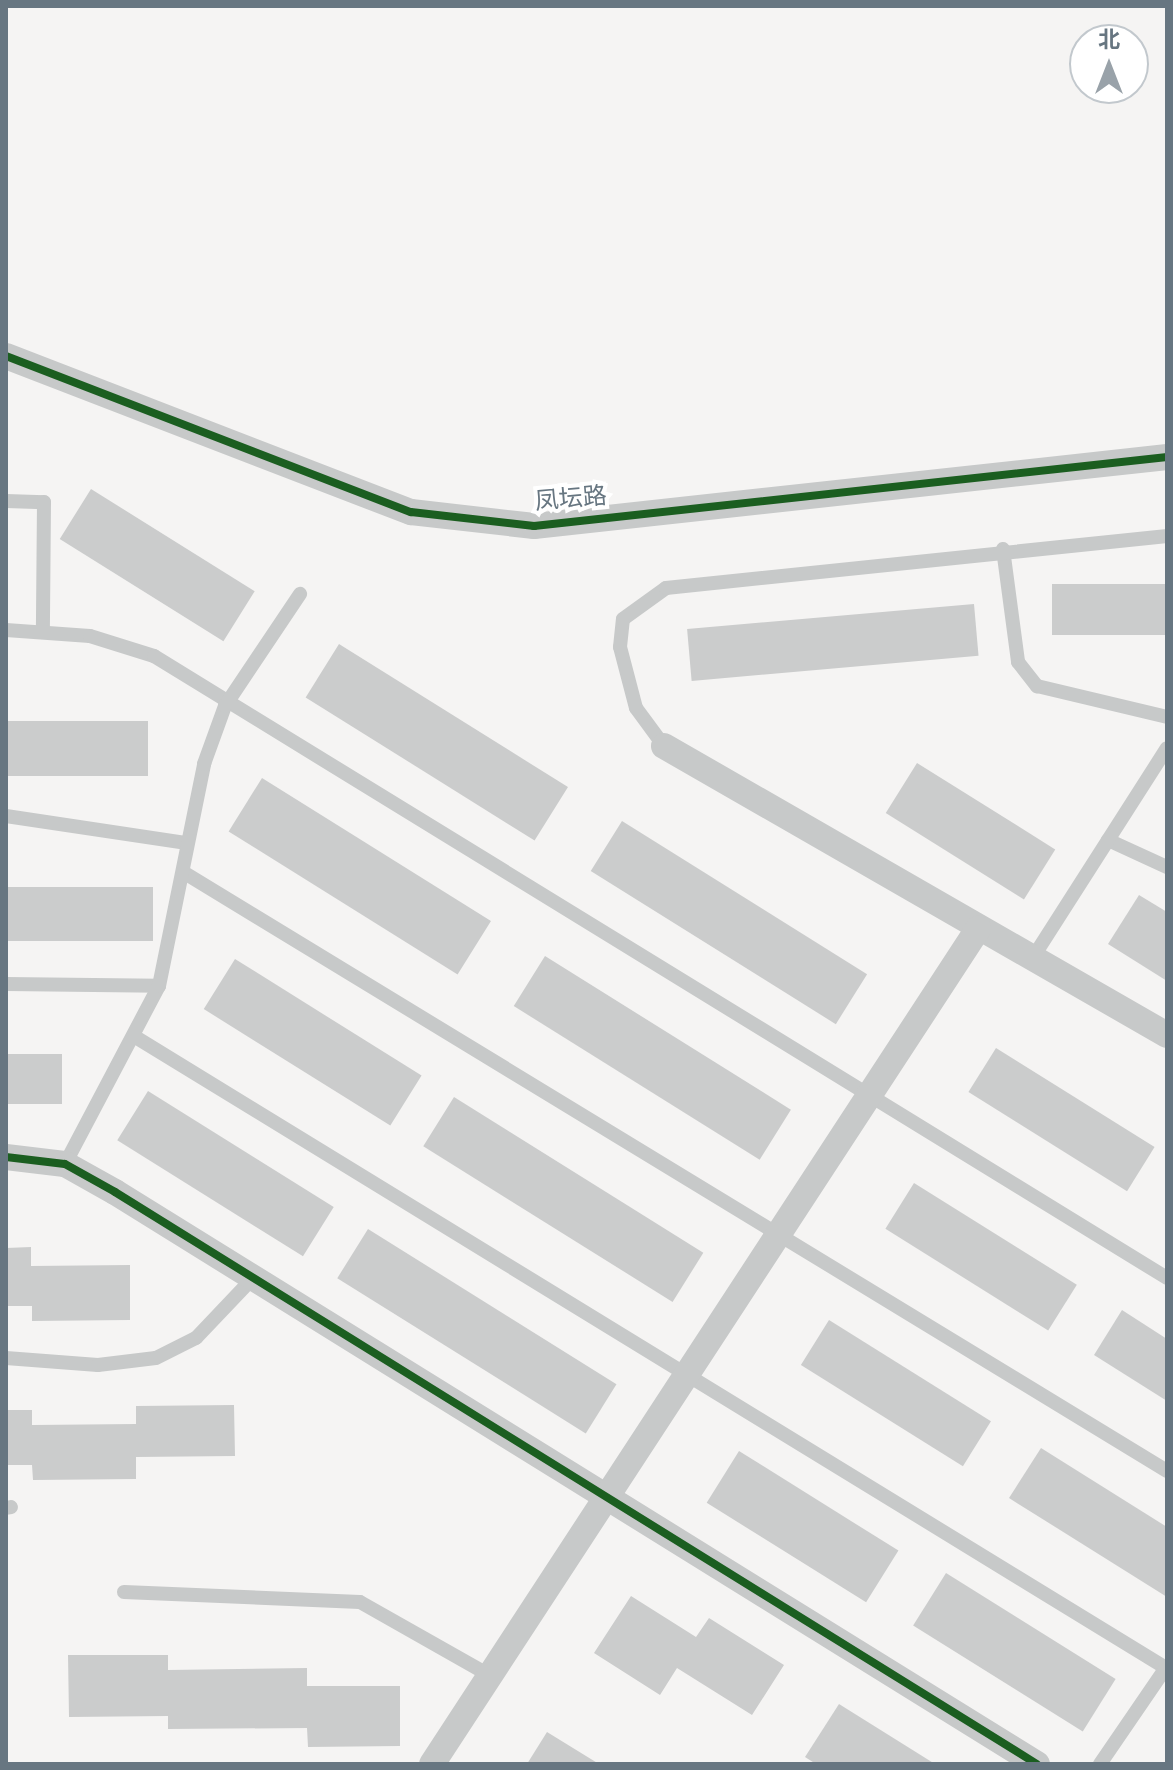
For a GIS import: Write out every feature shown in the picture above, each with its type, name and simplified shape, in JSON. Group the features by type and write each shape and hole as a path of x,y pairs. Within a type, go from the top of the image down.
{"street":[{"name":"凤坛路","path":"6,356 411,512 534,526 1167,457"},
{"path":"664,746 1167,1035"},
{"path":"432,1764 608,1501 978,929"},
{"path":"6,1157 65,1164 1037,1764"}],"lane":[{"path":"6,501 44,502 43,629"},
{"path":"664,746 625,680 623,619 640,600 666,588 1003,549 1167,536"},
{"path":"1003,549 1018,662 1037,686 1167,717"},
{"path":"65,1164 137,1038 159,986 187,843 225,706 300,594"},
{"path":"6,630 43,629 154,656 225,706 1167,1278"},
{"path":"1032,959 1167,748"},
{"path":"6,816 187,843"},
{"path":"1108,840 1167,867"},
{"path":"183,872 1167,1471"},
{"path":"6,984 159,986"},
{"path":"137,1038 691,1373 1166,1667 1100,1764"},
{"path":"6,1358 98,1365 156,1358 196,1338 253,1278"},
{"path":"124,1592 360,1602 491,1676"}],"building":[{"path":"91,489 255,591 223,641 60,539"},
{"path":"1052,584 1167,584 1167,635 1052,635"},
{"path":"974,604 979,656 692,681 687,629"},
{"path":"339,644 568,787 535,841 306,697"},
{"path":"6,721 148,721 148,776 6,776"},
{"path":"917,763 1055,849 1024,899 886,813"},
{"path":"262,778 491,921 458,975 229,831"},
{"path":"622,821 867,974 836,1024 591,871"},
{"path":"6,887 153,887 153,941 6,941"},
{"path":"1139,895 1167,912 1167,981 1108,944"},
{"path":"545,956 791,1110 760,1160 514,1006"},
{"path":"235,959 422,1076 390,1126 204,1009"},
{"path":"996,1048 1155,1147 1127,1191 968,1092"},
{"path":"6,1054 62,1054 62,1104 6,1104"},
{"path":"148,1091 334,1207 303,1256 117,1140"},
{"path":"454,1097 703,1253 673,1302 423,1146"},
{"path":"914,1183 1077,1285 1048,1331 885,1229"},
{"path":"368,1229 616,1384 586,1433 337,1278"},
{"path":"31,1247 31,1266 130,1265 130,1320 32,1321 32,1306 6,1306 6,1248"},
{"path":"1122,1310 1167,1339 1167,1401 1094,1355"},
{"path":"829,1320 991,1421 963,1466 801,1365"},
{"path":"234,1405 235,1456 136,1457 136,1479 33,1480 32,1465 6,1465 6,1410 32,1410 32,1425 136,1424 136,1406"},
{"path":"1041,1448 1167,1527 1167,1597 1009,1498"},
{"path":"739,1451 898,1551 866,1602 707,1503"},
{"path":"946,1573 1116,1679 1083,1732 913,1626"},
{"path":"631,1596 696,1637 709,1618 784,1665 752,1715 677,1668 660,1695 594,1653"},
{"path":"68,1655 168,1655 168,1670 307,1668 307,1686 400,1686 400,1746 308,1747 307,1728 168,1729 168,1716 69,1717"},
{"path":"839,1704 935,1764 816,1764 805,1757"},
{"path":"547,1732 599,1764 527,1764"}],"cycle path":[{"path":"6,356 411,512 534,526 1167,457"},
{"path":"6,1157 65,1164 115,1192 1037,1764"}]}
